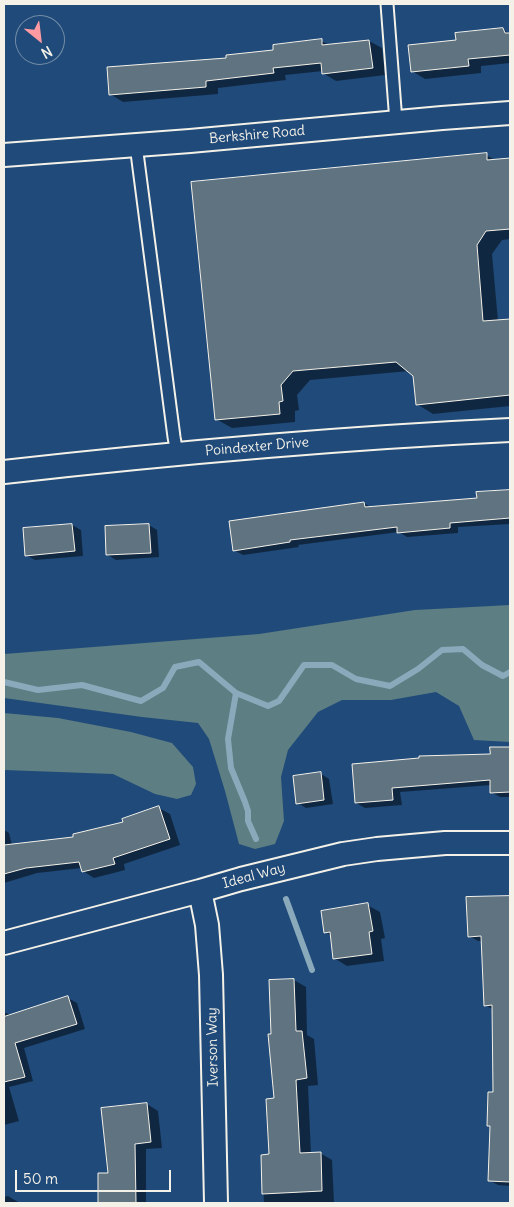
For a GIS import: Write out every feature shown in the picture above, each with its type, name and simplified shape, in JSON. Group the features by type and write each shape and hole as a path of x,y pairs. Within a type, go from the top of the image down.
{"street":[{"name":"Berkshire Road","path":"4,155 510,113"},
{"name":"Poindexter Drive","path":"4,472 318,442 510,430"},
{"name":"Ideal Way","path":"4,944 256,875 342,854 445,843 510,843"},
{"name":"Iverson Way","path":"200,891 207,925 211,975 216,1203"}],"lane":[{"path":"387,4 396,122"},
{"path":"136,145 177,454"}],"green space":[{"path":"510,605 510,742 474,740 459,706 436,692 391,700 342,700 318,712 288,750 281,777 284,821 275,844 255,849 239,844 209,739 198,723 4,698 4,654 259,634 415,610"},
{"path":"4,713 58,718 131,732 172,743 193,767 196,784 191,795 177,799 155,794 113,774 4,770"}],"building":[{"path":"503,28 505,33 510,33 510,55 468,59 469,66 411,72 408,45 456,40 455,33"},
{"path":"322,39 322,45 369,40 373,68 322,74 321,63 273,68 274,73 206,81 206,87 109,95 107,67 226,58 226,55 273,50 273,45"},
{"path":"487,153 487,160 510,158 510,229 486,231 477,245 483,321 510,319 510,395 416,405 413,376 396,362 293,371 281,385 283,401 279,402 280,414 215,420 191,182"},
{"path":"510,490 510,518 450,523 450,528 397,533 397,527 290,540 290,542 233,551 229,521 364,502 365,507 477,498 476,492"},
{"path":"72,524 75,551 25,556 23,528"},
{"path":"149,524 151,553 106,555 105,526"},
{"path":"490,747 510,747 510,792 490,793 490,780 392,788 393,800 355,803 352,764 419,758 419,756 490,754"},
{"path":"321,772 324,800 296,804 293,776"},
{"path":"159,806 170,839 113,858 115,864 82,872 79,862 26,868 4,874 4,845 73,837 73,834 123,822 122,819"},
{"path":"510,896 510,1182 488,1181 490,1126 487,1126 488,1092 493,1092 492,1005 484,1006 481,936 468,937 466,897"},
{"path":"368,903 373,931 369,932 372,954 333,959 330,932 324,933 321,911"},
{"path":"294,979 296,1031 302,1031 307,1078 296,1080 300,1153 321,1152 322,1191 262,1194 261,1155 269,1154 266,1099 274,1098 268,1034 271,1034 269,980"},
{"path":"68,996 77,1024 15,1043 25,1077 4,1082 4,1017"},
{"path":"147,1103 151,1142 135,1144 136,1203 98,1203 98,1173 108,1173 101,1108"}],"waterway":[{"path":"4,682 38,690 82,685 141,701 163,688 175,667 199,662 236,693 268,706 279,701 304,665 332,665 356,679 390,686 418,669 442,650 463,649 482,665 503,676 510,672"},
{"path":"236,693 228,739 231,768 245,802 248,811 248,821 256,839"},
{"path":"286,899 312,970"}]}
